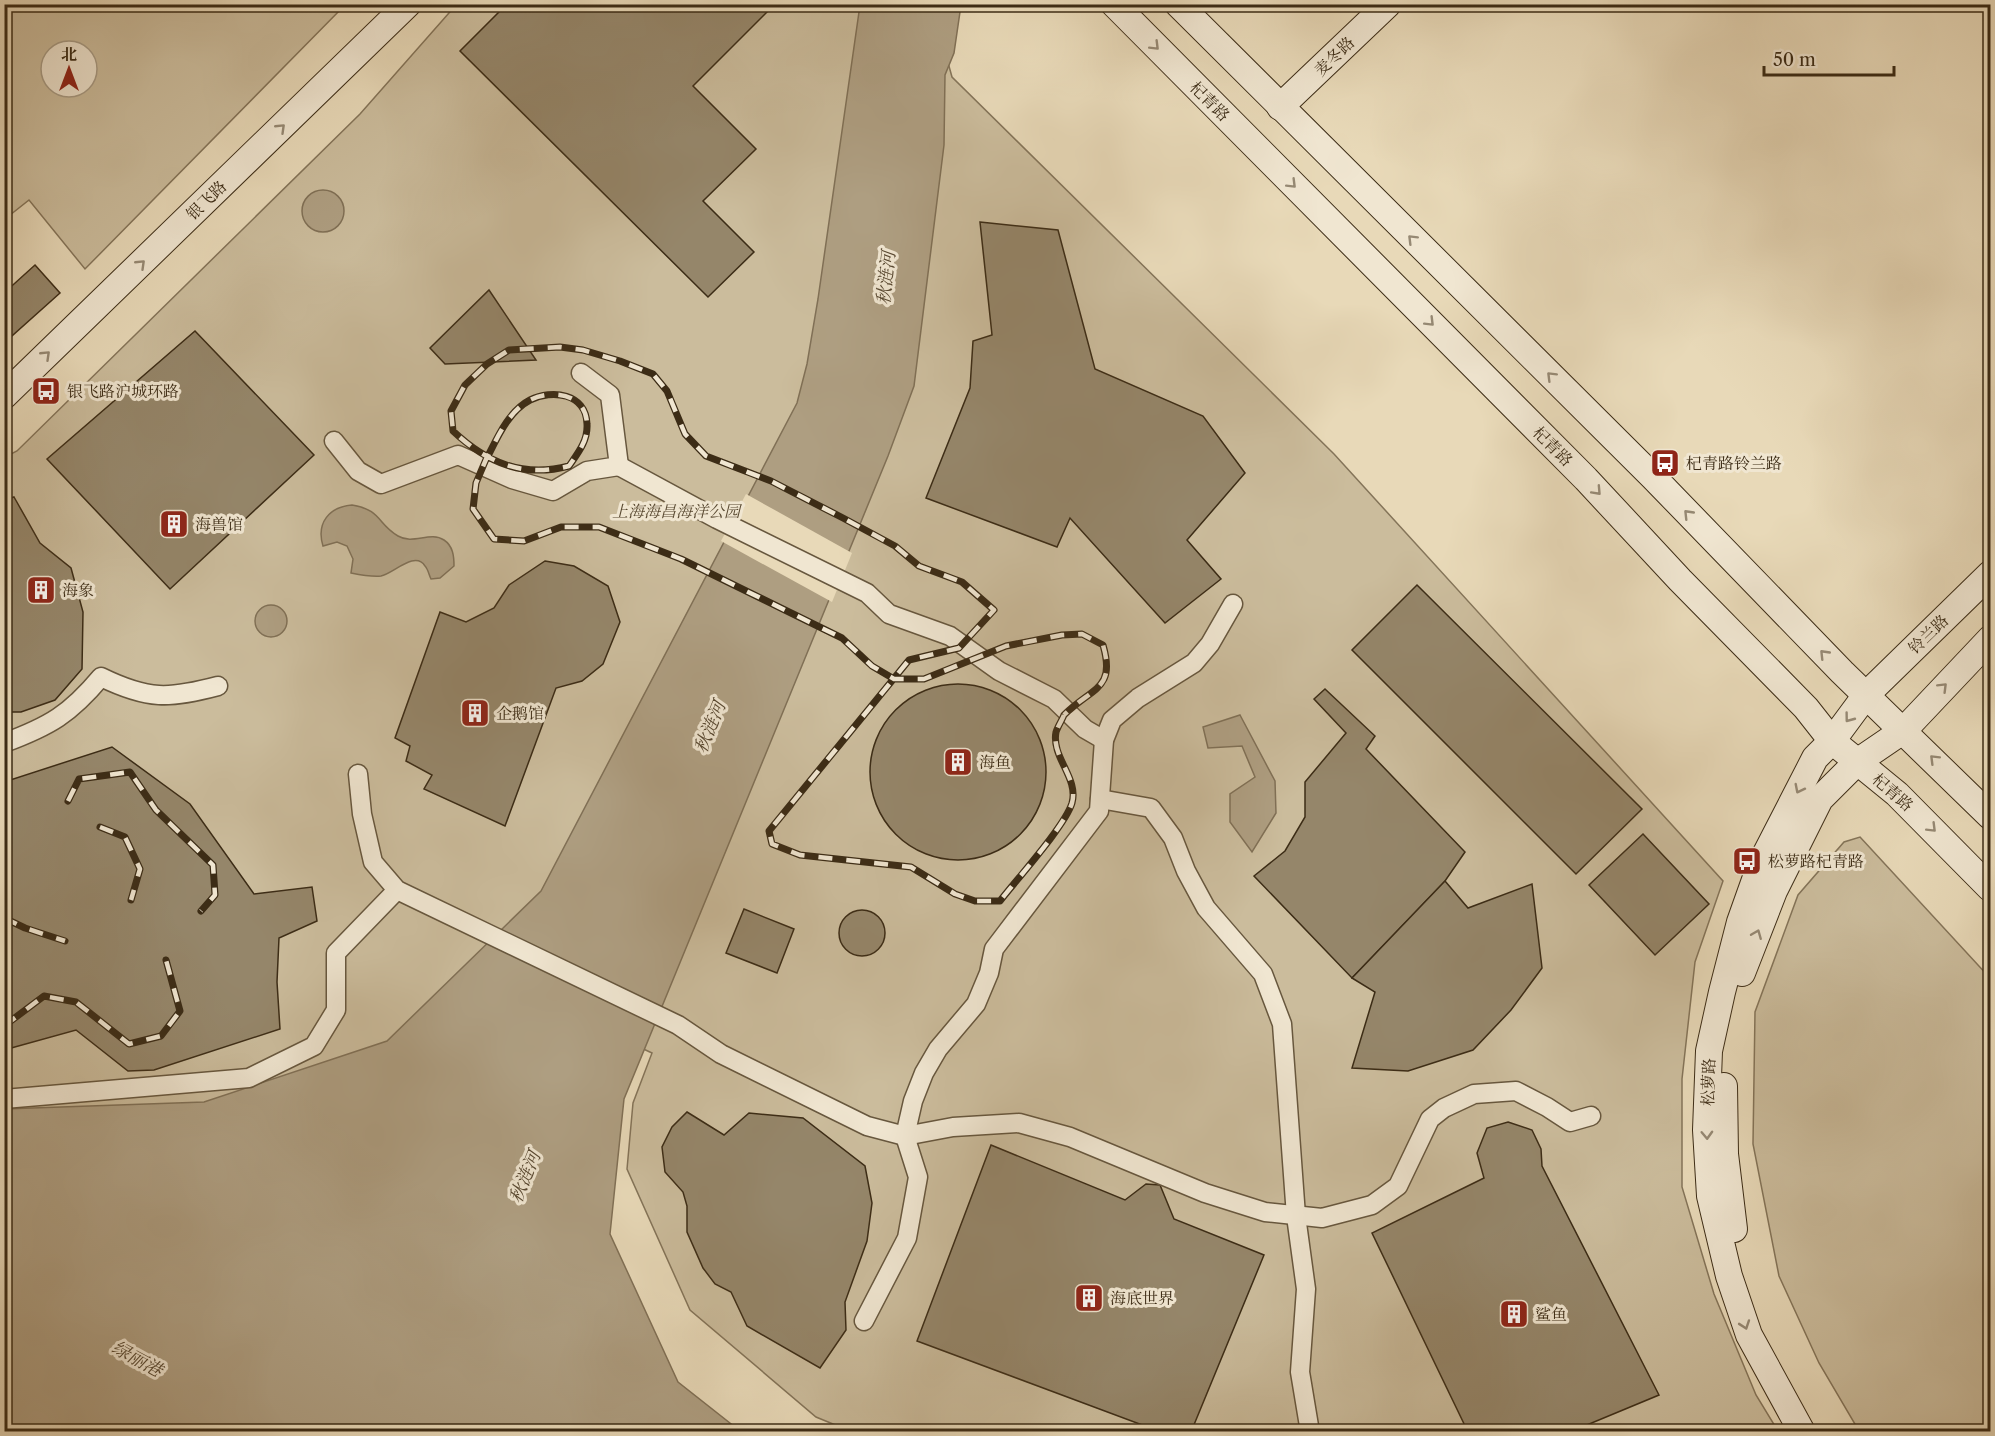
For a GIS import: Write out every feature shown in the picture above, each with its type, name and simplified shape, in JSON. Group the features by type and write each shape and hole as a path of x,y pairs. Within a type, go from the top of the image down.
{"main road":[{"name":"银飞路","path":"4,396 408,4"},
{"name":"杞青路","path":"1114,4 1586,479 1680,580 1806,708 1832,741 1897,794 1990,888"},
{"path":"1178,4 1653,477 1866,695 1990,816"},
{"name":"麦冬路","path":"1280,107 1388,4"},
{"name":"铃兰路","path":"1832,741 1866,695 1990,574"},
{"path":"1904,730 1990,639"},
{"name":"松萝路","path":"1817,1431 1791,1389 1766,1331 1746,1274 1731,1217 1725,1154 1724,1051 1743,969 1774,891 1820,799 1857,762 1904,730"},
{"name":"松萝路","path":"1802,1431 1749,1335 1729,1276 1710,1196 1706,1130 1709,1051 1740,922 1761,863 1815,758 1832,741"}],"street":[{"path":"581,373 610,395 619,466"},
{"path":"334,441 358,471 381,484 458,455 512,479 553,491 587,471 619,466 717,519 867,593 889,614 950,636 999,671 1054,699 1085,729 1104,740"},
{"path":"864,1321 907,1238 918,1177 905,1136 924,1072 956,1026 976,1004 989,973 994,949 1075,846 1099,811 1104,740 1112,720 1168,677 1194,663 1210,644 1233,604"},
{"path":"4,743 49,725 77,705 101,677 128,690 175,697 218,686"},
{"path":"358,774 362,814 374,862 397,890 506,940 678,1025 722,1054 867,1126 905,1136 953,1128 1018,1123 1070,1137 1205,1192 1265,1212 1322,1218 1372,1205 1398,1186 1430,1119 1444,1108 1474,1094 1516,1091 1570,1122 1591,1116"},
{"path":"1100,800 1151,808 1173,837 1186,871 1206,908 1263,974 1282,1024 1296,1216 1306,1289 1300,1372 1310,1431"},
{"path":"4,1100 249,1078 314,1046 336,1010 336,953 397,890"}],"green space":[{"path":"5,4 345,4 85,269 29,200 5,219"},
{"name":"上海海昌海洋公园","path":"456,5 932,5 952,77 1334,454 1723,881 1695,962 1682,1079 1682,1187 1714,1294 1756,1395 1778,1431 850,1431 816,1417 690,1310 627,1169 633,1103 652,1053 490,978 388,1062 278,1099 5,1117 5,457 17,451 360,114"},
{"path":"1860,837 1990,978 1990,1431 1859,1431 1819,1363 1779,1276 1753,1144 1755,1012 1798,895 1844,842"}],"water":[{"path":"860,5 961,5 954,53 945,75 944,145 914,386 888,456 624,1099 610,1234 678,1382 740,1431 5,1431 4,1109 204,1102 387,1041 541,891 797,403 807,364 818,299"},
{"path":"323,190 331,191 338,196 343,203 343,219 338,226 331,231 323,232 315,231 308,226 303,219 302,211 303,203 308,196 315,191"},
{"path":"352,505 369,510 398,536 410,539 433,537 444,540 451,548 454,566 440,578 431,579 425,566 416,561 404,564 381,576 351,573 353,559 347,546 337,542 323,546 321,530 323,523 331,513 344,506"},
{"path":"271,605 282,610 287,621 282,632 271,637 260,632 255,621 260,610"},
{"path":"1240,715 1275,781 1276,813 1252,852 1230,822 1230,794 1255,777 1242,746 1208,748 1203,727"}],"pier":[{"path":"746,494 852,553 832,602 721,541"}],"building":[{"path":"507,4 775,4 693,86 756,149 703,201 754,252 708,297 460,51"},
{"path":"980,222 1058,230 1095,369 1203,416 1245,473 1187,540 1221,579 1165,623 1070,518 1057,547 926,498 970,388 973,341 992,335"},
{"path":"35,265 60,293 4,343 4,293"},
{"path":"489,290 536,360 445,364 430,348"},
{"name":"海兽馆","path":"195,331 314,455 170,589 47,459"},
{"name":"海象","path":"14,497 40,543 71,568 83,612 82,669 55,700 21,712 4,712 4,500"},
{"name":"企鹅馆","path":"545,561 574,566 608,586 620,622 603,664 582,681 556,688 505,826 424,789 432,775 406,761 410,746 395,738 440,612 466,622 494,608 509,585"},
{"path":"1417,585 1642,809 1576,874 1352,650"},
{"name":"海鱼","path":"958,684 992,691 1007,699 1020,710 1031,723 1039,738 1046,772 1039,806 1031,821 1020,834 1007,845 992,853 958,860 924,853 909,845 896,834 885,821 877,806 870,772 877,738 885,723 896,710 909,699 924,691"},
{"path":"1325,689 1375,736 1366,749 1465,852 1445,881 1352,978 1254,876 1285,851 1305,817 1305,782 1346,733 1314,699"},
{"path":"112,747 190,804 254,894 312,887 317,921 279,938 277,982 280,1029 154,1070 128,1071 76,1030 4,1050 4,782"},
{"path":"1643,834 1709,904 1655,955 1589,885"},
{"path":"1445,881 1468,908 1532,884 1542,968 1511,1010 1473,1050 1408,1071 1352,1068 1375,992 1352,978"},
{"path":"744,909 794,929 777,973 726,953"},
{"path":"862,910 878,917 885,933 878,949 862,956 846,949 839,933 846,917"},
{"path":"687,1112 724,1135 749,1113 803,1118 865,1166 872,1203 867,1241 845,1302 846,1330 820,1368 747,1326 731,1292 715,1284 703,1268 687,1232 687,1206 683,1192 665,1172 662,1147 672,1127"},
{"name":"鲨鱼","path":"1508,1122 1532,1130 1541,1149 1542,1166 1659,1395 1570,1432 1468,1432 1372,1233 1484,1178 1477,1153 1487,1128"},
{"name":"海底世界","path":"991,1145 1125,1200 1146,1184 1160,1185 1174,1219 1264,1255 1191,1432 1161,1432 917,1341"}],"railway":[{"path":"1064,715 1056,732 1056,741 1057,750 1072,785 1072,803 1051,838 1000,901 975,901 955,894 911,867 800,855 772,844 769,831 909,660 959,648 994,610 962,582 919,566 895,546 843,518 771,481 706,456 685,434 667,391 653,374 620,361 583,350 560,347 509,350 487,364 465,385 451,411 453,431 479,452 493,459 506,465 536,470 569,466 586,436 585,414 574,400 566,396 548,395 530,400 510,417 500,432 488,456 487,457 476,483 473,509 494,539 524,541 561,527 599,527 681,559 842,638 872,666 894,679 924,679 1006,646 1062,635 1082,634 1103,645 1106,671 1104,680 1099,686 1064,715"},
{"path":"68,801 79,779 130,772 156,810 213,865 215,895 201,911"},
{"path":"100,827 125,837 140,869 131,900"},
{"path":"4,918 25,928 65,941"},
{"path":"4,1026 44,996 76,1002 129,1044 161,1036 180,1011 166,960"}],"place":[{"name":"银飞路沪城环路","path":"46,391"},
{"name":"杞青路铃兰路","path":"1665,463"},
{"name":"海兽馆","path":"174,524"},
{"name":"海象","path":"41,590"},
{"name":"企鹅馆","path":"475,713"},
{"name":"海鱼","path":"958,762"},
{"name":"松萝路杞青路","path":"1747,861"},
{"name":"海底世界","path":"1089,1298"},
{"name":"鲨鱼","path":"1514,1314"}],"water label":[{"name":"秋涟河","path":"886,278"},
{"name":"秋涟河","path":"710,727"},
{"name":"秋涟河","path":"525,1177"},
{"name":"绿丽港","path":"137,1359"}]}
